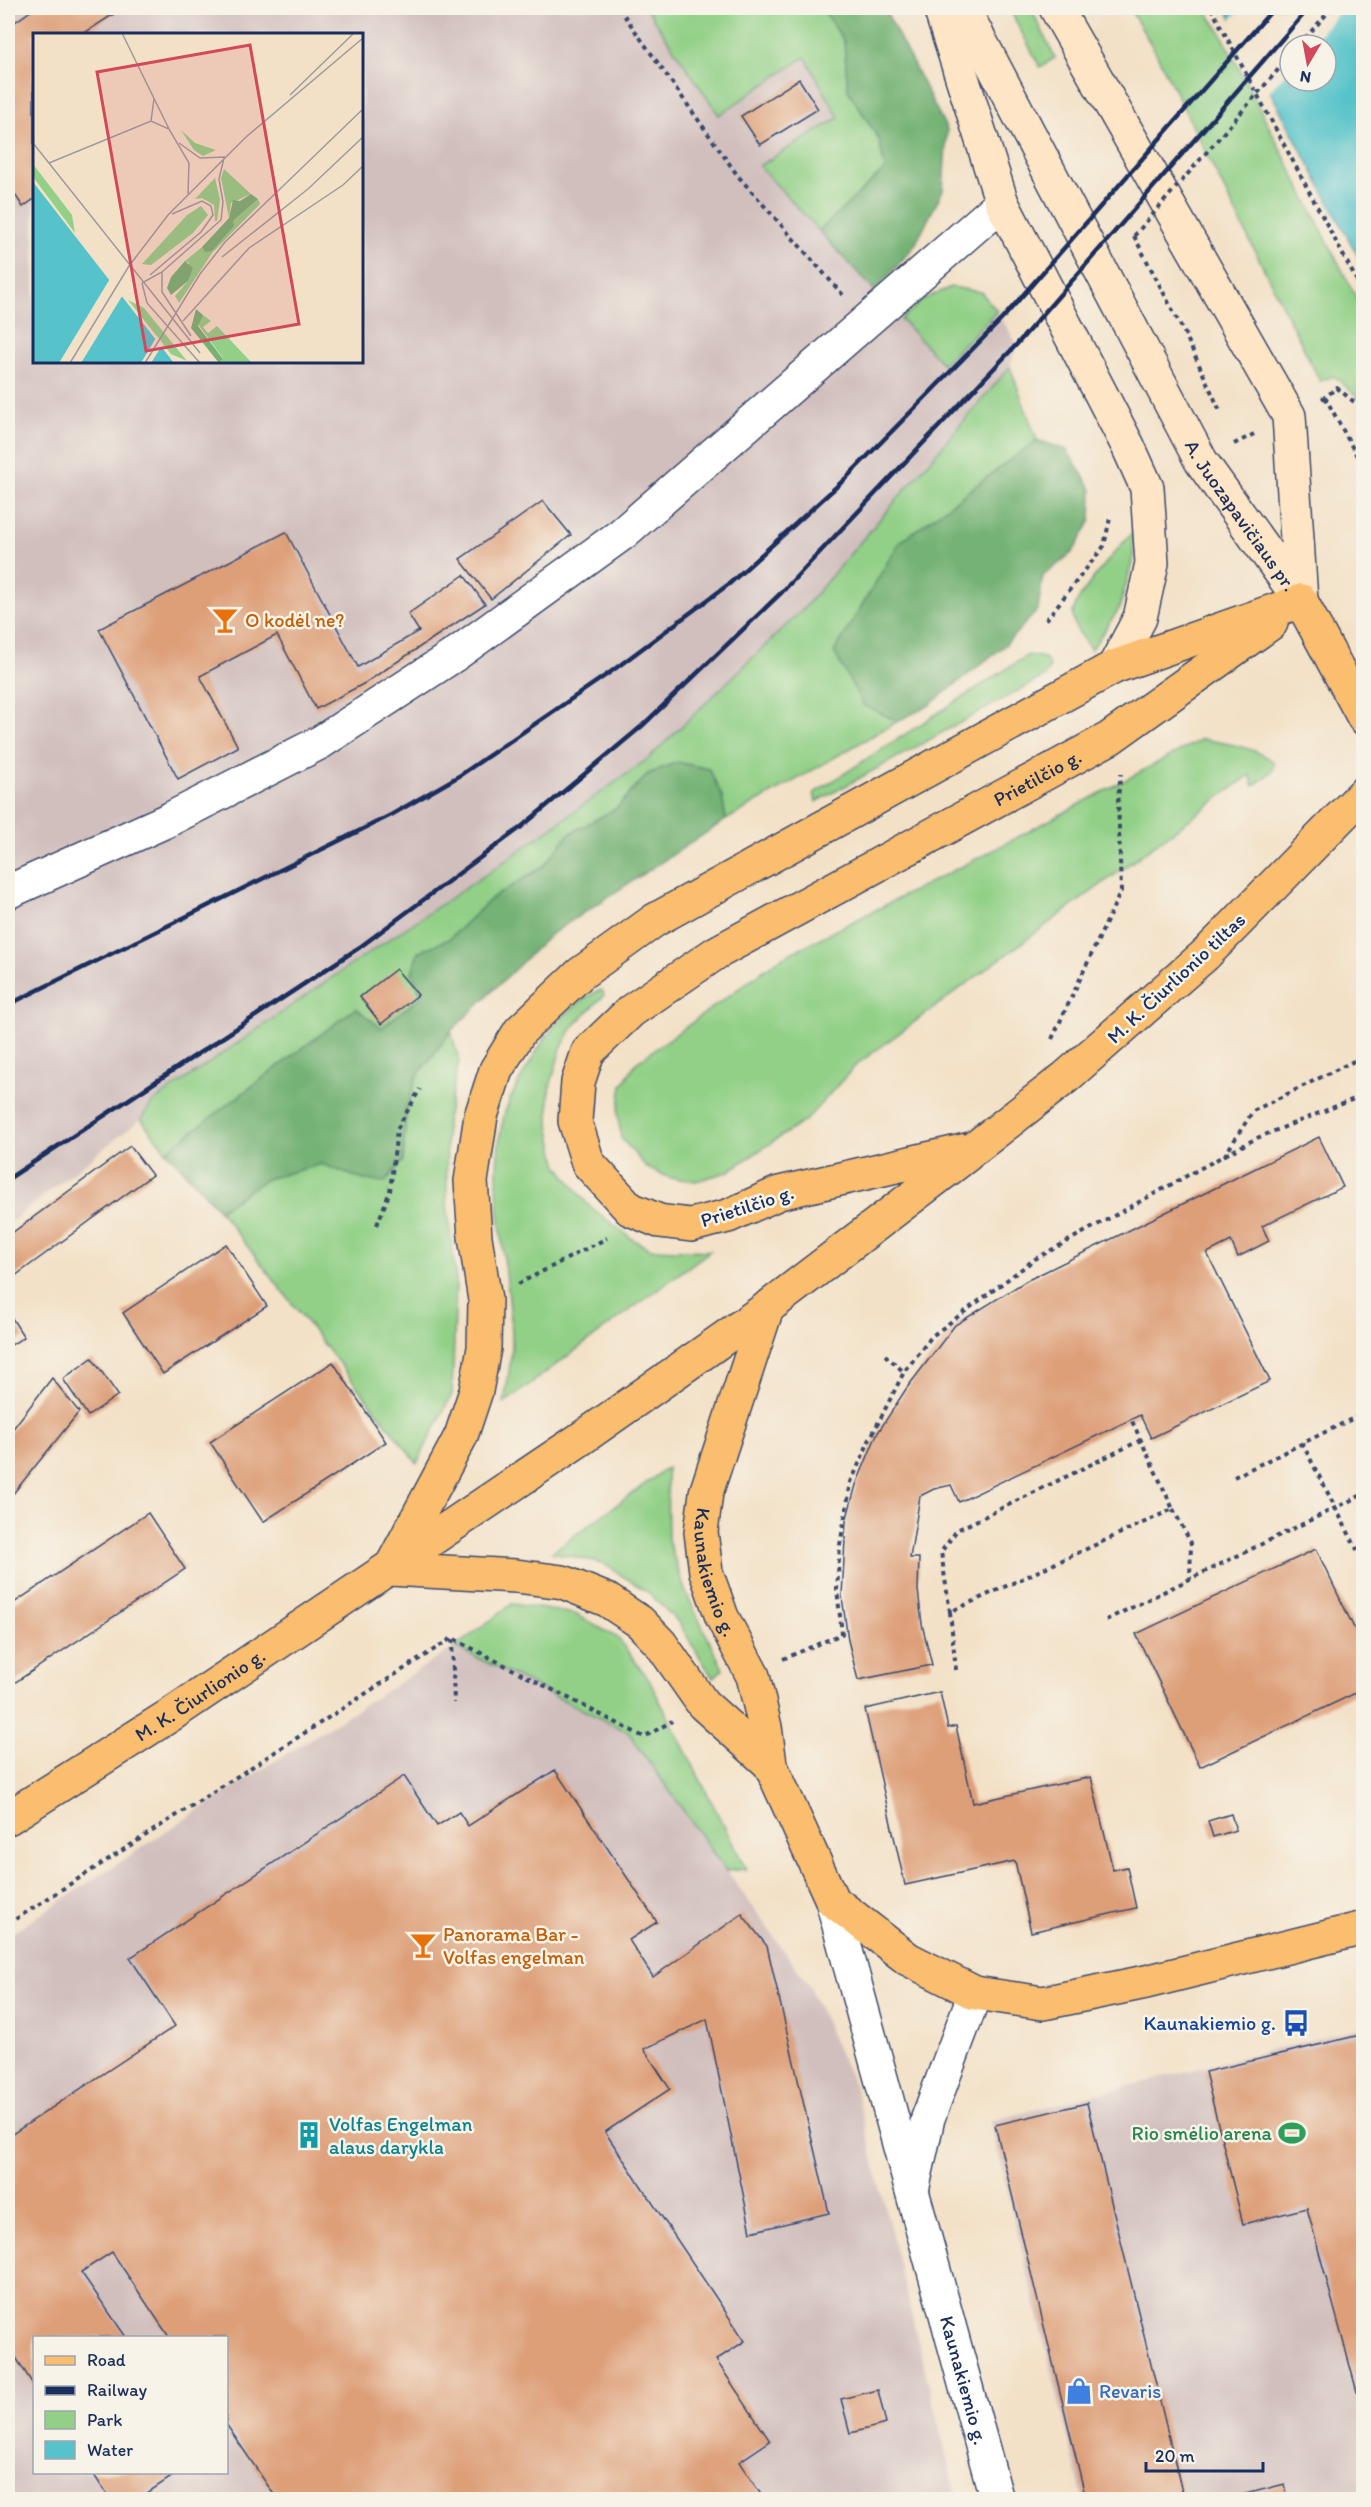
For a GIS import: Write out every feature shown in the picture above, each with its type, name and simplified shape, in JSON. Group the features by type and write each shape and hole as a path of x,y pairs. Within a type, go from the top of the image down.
{"main road":[{"path":"940,8 1002,203 1128,446 1147,488 1152,563 1140,618 1114,667"},
{"name":"A. Juozapavičiaus pr.","path":"963,8 1201,461 1301,601"},
{"name":"A. Juozapavičiaus pr.","path":"1056,8 1289,416 1301,601"},
{"path":"390,1569 461,1436 477,1391 484,1348 484,1300 475,1237 471,1181 481,1116 496,1070 520,1031 580,974 655,921 1114,667 1301,601 1364,718"},
{"name":"Prietilčio g.","path":"975,1148 779,1194 728,1216 710,1221 691,1225 659,1221 630,1209 588,1163 575,1121 578,1082 588,1052 631,1011 716,953 1110,738 1301,601"},
{"name":"M. K. Čiurlionio tiltas","path":"975,1148 1066,1077 1205,955 1364,793"},
{"path":"390,1569 767,1308 975,1148"},
{"name":"Kaunakiemio g.","path":"767,1308 706,1493 701,1532 706,1572 722,1617 753,1676 765,1727 770,1764 832,1900 908,1959 975,1993"},
{"name":"Kaunakiemio g.","path":"390,1569 516,1576 563,1582 607,1600 647,1630 661,1644 703,1704 770,1764"},
{"name":"M. K. Čiurlionio g.","path":"8,1818 172,1714 390,1569"},
{"path":"975,1993 1043,2003 1146,1982 1364,1928"}],"street":[{"path":"8,892 168,820 321,742 456,654 622,534 1002,203"},
{"name":"Kaunakiemio g.","path":"832,1900 997,2499"},
{"name":"Kaunakiemio g.","path":"912,2191 928,2118 975,1993"}],"path":[{"path":"619,8 738,176 866,320"},
{"path":"1211,8 1364,294"},
{"path":"1310,33 1332,8"},
{"path":"1221,414 1185,334 1134,236 1278,70"},
{"path":"1364,410 1337,388 1325,397 1364,469"},
{"path":"1230,434 1234,444"},
{"path":"1046,620 1104,546 1110,516"},
{"path":"1050,1042 1121,891 1118,796 1121,773"},
{"path":"1225,1155 1253,1111 1364,1056"},
{"path":"377,1225 390,1191 397,1130 420,1089"},
{"path":"753,1676 785,1657 842,1634 837,1589 840,1545 851,1482 904,1372 932,1336 1035,1259 1257,1138 1364,1095"},
{"path":"484,1300 610,1236"},
{"path":"885,1355 904,1372"},
{"path":"1234,1477 1364,1413"},
{"path":"1131,1419 1191,1543 1190,1579"},
{"path":"956,1670 941,1552 957,1530 1141,1440"},
{"path":"1302,1443 1364,1563"},
{"path":"1106,1620 1364,1494"},
{"path":"950,1612 1173,1509"},
{"path":"452,1638 454,1703"},
{"path":"452,1638 644,1737"},
{"path":"8,1924 452,1638"}],"shaded area":[{"path":"8,8 646,8 719,115 805,57 839,118 760,167 943,364 997,311 1017,344 1010,367 804,608 649,758 491,871 153,1102 141,1119 8,1224"},
{"name":"Volfas Engelman alaus darykla","path":"455,1647 628,1732 809,1986 856,2090 957,2499 8,2500 8,1936 223,1794"},
{"path":"1363,2027 1363,2499 1083,2499 990,2121"}],"green space":[{"path":"646,8 822,8 844,41 848,90 879,139 885,169 819,231 759,166 839,118 805,57 719,115"},
{"path":"822,8 884,8 947,130 943,190 915,245 875,291 819,231 885,169 879,139 848,90 844,41"},
{"path":"1009,8 1031,8 1055,58 1040,67"},
{"path":"1129,8 1204,8 1220,31 1363,311 1363,402 1334,376 1320,381 1154,49"},
{"path":"951,287 981,292 997,311 943,364 901,319 924,299"},
{"path":"1010,367 1037,440 899,543 864,705 898,721 726,820 722,796 648,774 617,808 569,834 543,867 492,898 449,939 418,952 412,973 422,996 381,1028 356,1008 166,1151 141,1119 153,1102 491,871 649,758 804,608"},
{"path":"1037,440 1067,450 1092,490 1091,520 1073,552 1043,576 1038,610 1004,646 928,706 898,721 864,706 834,652 899,543"},
{"path":"1134,531 1133,559 1119,609 1091,650 1074,623 1075,605 1099,571"},
{"path":"1028,655 1045,658 1050,667 1045,676 816,802 814,793"},
{"path":"1202,739 1258,752 1274,762 1273,770 1254,786 1250,775 856,1065 806,1120 727,1172 696,1181 670,1178 647,1168 621,1138 618,1114 622,1085 636,1063 781,958 988,853"},
{"path":"677,762 709,769 722,796 726,820 551,934 451,1031 417,1076 406,1110 403,1161 385,1182 364,1180 322,1164 266,1179 219,1210 166,1151 356,1008 381,1028 422,996 412,973 418,952 449,939 492,898 543,867 569,834 617,808 648,774"},
{"path":"602,990 604,995 573,1027 561,1048 549,1090 549,1124 557,1164 588,1205 632,1239 650,1249 710,1251 504,1403 512,1343 497,1170 504,1116 521,1079 560,1019 585,998"},
{"path":"451,1031 459,1061 446,1124 447,1203 456,1282 452,1394 417,1463 219,1210 266,1179 322,1164 364,1180 403,1161 406,1110 417,1076"},
{"path":"667,1468 668,1540 686,1593 723,1669 713,1678 679,1623 649,1593 603,1563 552,1552"},
{"path":"512,1604 575,1614 618,1638 649,1680 746,1869 726,1871 628,1732 455,1647"}],"water":[{"path":"1226,8 1363,8 1363,266"}],"pier":[{"path":"1241,8 1343,8 1321,33 1278,33 1278,82 1268,93 1230,21"}],"building":[{"path":"35,8 123,8 85,33 33,33 33,200 23,207 8,184 8,27"},
{"path":"799,79 818,109 760,145 741,116"},
{"path":"543,501 571,535 491,599 460,559"},
{"path":"286,532 358,667 419,631 408,614 464,575 485,604 365,683 316,709 277,635 200,676 238,747 178,779 99,629"},
{"path":"396,969 418,995 381,1024 360,997"},
{"path":"1319,1137 1343,1187 1262,1226 1269,1241 1238,1257 1231,1241 1207,1253 1270,1381 1151,1438 1140,1415 959,1502 951,1485 934,1489 920,1496 910,1558 919,1558 918,1590 922,1624 932,1665 858,1680 848,1640 842,1596 846,1521 856,1485 877,1434 906,1389 955,1325 1026,1281"},
{"path":"130,1146 152,1175 15,1276 8,1266 8,1236"},
{"path":"226,1244 267,1306 163,1374 123,1313"},
{"path":"8,1312 24,1337 8,1347"},
{"path":"92,1358 118,1395 88,1416 63,1379"},
{"path":"333,1362 386,1442 263,1522 210,1442"},
{"path":"52,1378 79,1412 8,1500 8,1435"},
{"path":"148,1513 185,1569 8,1687 8,1607"},
{"path":"1316,1549 1355,1630 1364,1626 1364,1689 1200,1767 1136,1634"},
{"path":"940,1692 948,1728 956,1726 973,1803 1091,1777 1113,1870 1127,1867 1136,1908 1031,1932 1015,1861 905,1885 865,1709"},
{"name":"Volfas Engelman alaus darykla","path":"555,1770 657,1922 629,1940 653,1977 742,1914 767,1946 829,2213 751,2232 707,2019 644,2049 670,2089 605,2132 745,2341 716,2360 770,2441 739,2462 764,2499 277,2499 228,2427 228,2336 168,2336 112,2252 81,2272 125,2336 33,2336 33,2384 8,2345 8,2284 11,2282 8,2277 8,2137 175,2026 130,1958 404,1776 437,1826 459,1812 468,1826"},
{"path":"1231,1814 1236,1830 1213,1837 1208,1821"},
{"name":"Rio smėlio arena","path":"1364,2034 1363,2414 1307,2208 1243,2224 1205,2072"},
{"path":"1087,2103 1184,2499 1086,2499 995,2125"},
{"path":"878,2390 886,2424 850,2433 841,2399"},
{"path":"93,2474 176,2474 138,2499 110,2499"},
{"path":"1285,2484 1288,2499 1226,2499"}],"railway":[{"path":"8,1005 391,815 459,776 612,671 729,584 845,479 1002,319 1274,8"},
{"path":"8,1179 360,947 520,828 642,726 782,592 1017,344 1309,8"}],"place":[{"name":"O kodėl ne?","path":"225,620"},
{"name":"Panorama Bar - Volfas engelman","path":"423,1945"},
{"name":"Kaunakiemio g.","path":"1296,2023"},
{"name":"Rio smėlio arena","path":"1292,2133"},
{"name":"Volfas Engelman alaus darykla","path":"309,2135"},
{"name":"Revaris","path":"1079,2391"}]}
